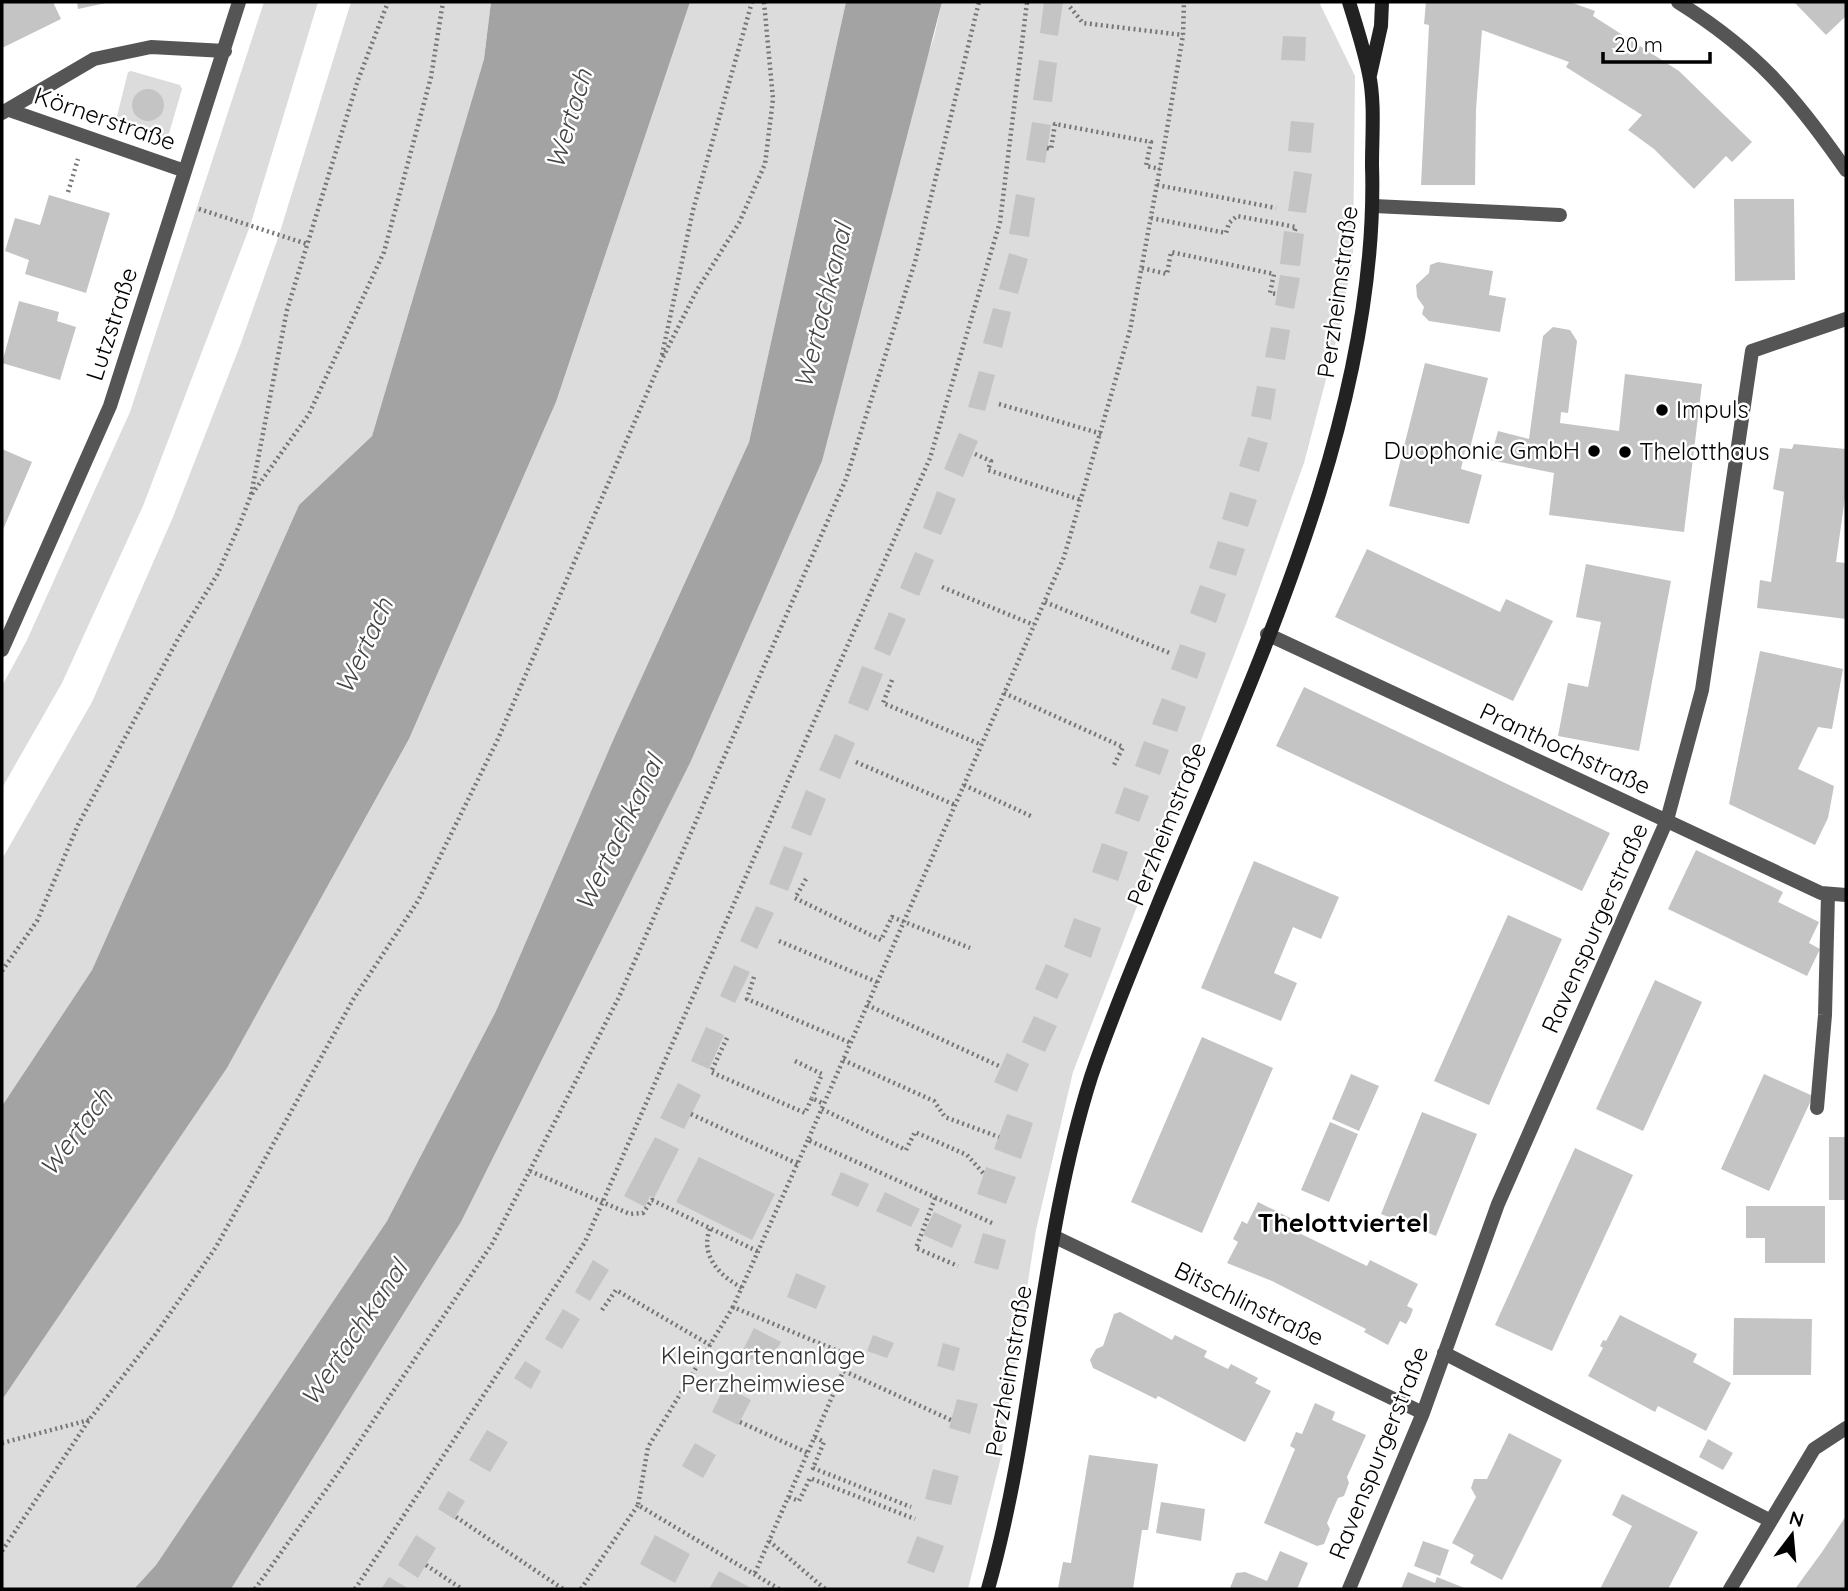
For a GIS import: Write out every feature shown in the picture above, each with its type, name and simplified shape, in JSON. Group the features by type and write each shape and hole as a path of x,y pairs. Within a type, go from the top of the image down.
{"street":[{"name":"Lutzstraße","path":"2,650 110,405 239,2"},
{"name":"Perzheimstraße","path":"988,1589 1014,1475 1055,1237 1091,1079 1122,994 1300,547 1345,402 1369,270 1374,206 1370,76 1349,2"},
{"name":"Perzheimstraße","path":"1370,76 1381,26 1382,2"},
{"path":"1678,2 1721,29 1763,65 1797,102 1846,170"},
{"name":"Körnerstraße","path":"6,111 94,59 151,47 225,51"},
{"name":"Körnerstraße","path":"6,111 185,172"},
{"path":"1374,206 1560,215"},
{"name":"Ravenspurgerstraße","path":"1349,1589 1423,1413 1498,1204 1667,820 1702,690 1752,351 1846,319"},
{"name":"Pranthochstraße","path":"1267,634 1634,808 1667,820 1828,894 1846,895"},
{"path":"1817,1108 1825,1014 1828,894"},
{"name":"Bitschlinstraße","path":"1055,1237 1423,1413"},
{"path":"1444,1353 1769,1520"},
{"path":"1730,1589 1814,1448 1846,1428"}],"path":[{"path":"251,495 275,361 307,244 358,80 388,2"},
{"path":"2,971 37,921 78,825 179,637 217,575 251,495 309,414 384,252 431,76 443,2"},
{"path":"660,363 693,210 752,2"},
{"path":"2,1551 89,1420 216,1247 354,998 418,901 498,739 660,363 697,290 739,223 765,164 773,99 764,2"},
{"path":"255,1589 343,1466 492,1244 619,998 846,479 915,262 979,2"},
{"path":"355,1589 585,1242 604,1205 930,458 1000,222 1027,2"},
{"path":"582,1589 638,1505 648,1447 743,1288 1063,557 1102,434 1130,330 1183,35 1184,2"},
{"path":"1070,7 1083,23 1183,35"},
{"path":"1047,148 1051,149 1055,124 1151,142 1146,166 1160,169"},
{"path":"68,192 85,137"},
{"path":"1157,186 1276,208"},
{"path":"174,201 307,244"},
{"path":"1151,218 1226,233 1229,223 1237,216 1296,227 1294,233"},
{"path":"1142,268 1167,274 1171,252 1274,274 1270,293 1277,294"},
{"path":"999,404 1102,434"},
{"path":"975,454 991,461 988,470 1081,500"},
{"path":"942,587 1034,625"},
{"path":"1045,601 1172,654"},
{"path":"892,680 883,704 982,745"},
{"path":"1004,693 1123,747 1114,765"},
{"path":"856,762 955,805"},
{"path":"964,785 1033,817"},
{"path":"806,879 795,898 881,940 892,917 970,948"},
{"path":"779,941 877,982"},
{"path":"754,977 747,999 851,1043"},
{"path":"867,1005 999,1066"},
{"path":"727,1038 711,1072 805,1113 822,1073 795,1061"},
{"path":"843,1060 934,1101 945,1117 999,1137"},
{"path":"812,1098 823,1107 906,1150 915,1132 967,1155 984,1174"},
{"path":"691,1114 797,1164"},
{"path":"808,1140 992,1223"},
{"path":"530,1171 630,1214 643,1213 653,1200 759,1252"},
{"path":"935,1198 916,1248 958,1266"},
{"path":"710,1229 707,1243 709,1256 729,1281 743,1288"},
{"path":"602,1310 616,1290 710,1345"},
{"path":"733,1307 850,1356 755,1573"},
{"path":"844,1371 951,1420"},
{"path":"2,1443 89,1420"},
{"path":"740,1422 808,1453"},
{"path":"815,1437 824,1442 813,1468 911,1507"},
{"path":"789,1497 799,1501 810,1478 915,1519"},
{"path":"638,1505 779,1589"},
{"path":"456,1517 563,1589"},
{"path":"769,1541 825,1589"},
{"path":"426,1565 462,1589"}],"green space":[{"path":"264,2 318,2 250,226 143,506 62,683 2,788 2,686 27,640 130,412"},
{"path":"351,2 491,2 484,59 372,436 299,505 92,970 2,1106 2,859 92,702 173,517 241,343 279,235"},
{"path":"690,2 846,2 749,442 614,738 496,1011 387,1221 156,1565 134,1589 2,1589 2,1400 227,1068 409,739 556,402"},
{"name":"Kleingartenanlage Perzheimwiese","path":"942,2 1319,2 1355,76 1353,258 1339,330 1304,463 1246,624 1073,1072 1036,1230 1001,1457 968,1589 231,1589 461,1222 690,763 934,37"},
{"path":"128,72 180,85 182,89 168,137 165,139 115,124"}],"water":[{"name":"Wertach","path":"491,2 690,2 556,402 409,739 227,1068 2,1400 2,1106 92,970 299,505 372,436 484,59"},
{"name":"Wertachkanal","path":"846,2 942,2 822,461 690,763 461,1222 231,1589 134,1589 156,1565 387,1221 496,1011 614,738 749,442"}],"building":[{"path":"2,2 53,2 61,19 2,48"},
{"path":"77,2 106,2 106,3 78,9"},
{"path":"1044,2 1063,2 1058,36 1040,33"},
{"path":"1426,2 1570,2 1595,11 1593,16 1679,71 1752,142 1732,162 1726,156 1694,189 1654,149 1628,130 1642,115 1566,67 1569,62 1482,30 1476,109 1475,185 1421,185 1429,25 1424,24"},
{"path":"1794,2 1846,2 1846,16 1826,35"},
{"path":"1283,36 1306,37 1305,61 1281,60"},
{"path":"1039,60 1057,63 1052,102 1033,100"},
{"path":"148,89 159,94 164,105 159,116 148,121 137,116 132,105 137,94"},
{"path":"1291,121 1314,123 1311,153 1288,151"},
{"path":"1032,122 1051,125 1045,163 1026,160"},
{"path":"1294,171 1312,174 1306,213 1288,211"},
{"path":"1016,194 1035,198 1029,237 1009,234"},
{"path":"49,195 110,213 86,293 25,274 29,260 5,251 15,218 40,225"},
{"path":"1734,199 1794,199 1795,280 1735,281"},
{"path":"1284,231 1304,234 1300,266 1280,264"},
{"path":"1009,253 1028,259 1018,294 999,289"},
{"path":"1438,262 1493,271 1489,295 1506,298 1500,332 1429,321 1422,314 1424,307 1417,297 1416,285 1429,273 1430,265"},
{"path":"1280,275 1300,278 1294,309 1275,305"},
{"path":"19,301 59,312 57,321 76,327 60,380 2,363"},
{"path":"993,308 1011,312 1002,348 983,343"},
{"path":"1271,327 1290,330 1285,360 1265,357"},
{"name":"Thelotthaus","path":"1553,327 1570,330 1577,341 1568,413 1561,412 1560,423 1619,431 1625,374 1702,384 1684,532 1549,515 1554,473 1490,460 1498,431 1529,439 1543,336"},
{"path":"1425,363 1488,378 1469,452 1465,451 1461,469 1482,475 1469,524 1389,506"},
{"path":"979,371 995,375 985,411 968,407"},
{"path":"1257,386 1276,389 1271,420 1251,416"},
{"path":"959,433 978,441 963,477 944,469"},
{"path":"1248,437 1268,443 1259,472 1239,466"},
{"path":"1794,444 1846,449 1846,490 1836,562 1846,563 1846,619 1757,608 1760,580 1771,582 1784,492 1773,489 1780,448 1792,449"},
{"path":"2,449 32,462 2,532"},
{"path":"937,491 956,499 941,535 923,528"},
{"path":"1230,492 1257,500 1248,527 1222,519"},
{"path":"1218,541 1245,549 1236,576 1209,568"},
{"path":"1367,549 1500,612 1506,599 1553,621 1513,701 1335,617"},
{"path":"915,552 934,560 919,596 900,588"},
{"path":"1586,564 1671,581 1639,751 1558,736 1568,683 1588,687 1601,622 1576,617"},
{"path":"1200,585 1226,594 1216,623 1190,613"},
{"path":"889,612 906,619 890,656 874,649"},
{"path":"1180,644 1206,653 1197,679 1171,669"},
{"path":"1760,651 1843,669 1832,729 1818,727 1798,769 1834,786 1828,818 1815,845 1729,804"},
{"path":"862,666 883,674 868,711 848,703"},
{"path":"1304,687 1610,833 1582,891 1276,746"},
{"path":"1162,698 1186,707 1177,732 1152,724"},
{"path":"835,734 855,743 840,779 819,770"},
{"path":"1144,741 1169,750 1160,775 1135,766"},
{"path":"1124,787 1149,796 1139,822 1115,813"},
{"path":"806,790 826,799 811,836 791,828"},
{"path":"1102,843 1128,852 1118,881 1092,872"},
{"path":"784,846 803,853 788,891 769,884"},
{"path":"1696,850 1783,892 1778,902 1819,922 1809,943 1820,949 1807,976 1668,909"},
{"path":"1254,861 1339,897 1321,939 1293,927 1274,973 1297,983 1281,1021 1201,988"},
{"path":"756,906 774,913 757,949 740,941"},
{"path":"1508,915 1562,939 1489,1105 1434,1081"},
{"path":"1074,918 1101,928 1091,958 1064,947"},
{"path":"1046,964 1069,974 1057,999 1035,989"},
{"path":"734,965 750,972 735,1003 720,996"},
{"path":"1655,980 1702,1002 1643,1131 1596,1109"},
{"path":"1034,1016 1057,1026 1045,1052 1022,1042"},
{"path":"706,1027 724,1035 709,1069 691,1061"},
{"path":"1202,1037 1273,1068 1202,1233 1131,1202"},
{"path":"1007,1053 1029,1064 1017,1092 994,1082"},
{"path":"1351,1074 1379,1086 1359,1131 1332,1119"},
{"path":"1764,1074 1813,1096 1769,1191 1721,1169"},
{"path":"678,1083 701,1095 684,1129 660,1118"},
{"path":"1422,1112 1477,1134 1436,1236 1381,1214"},
{"path":"1007,1114 1033,1123 1021,1159 994,1149"},
{"path":"1330,1122 1358,1134 1329,1202 1301,1190"},
{"path":"655,1137 679,1149 654,1198 650,1196 645,1207 624,1196"},
{"path":"1829,1137 1846,1137 1846,1200 1829,1200"},
{"path":"1575,1148 1633,1175 1552,1351 1495,1325"},
{"path":"699,1157 775,1194 752,1240 676,1202"},
{"path":"986,1167 1016,1177 1006,1204 977,1194"},
{"path":"841,1172 869,1184 858,1207 831,1195"},
{"path":"885,1192 920,1209 911,1227 876,1211"},
{"path":"1258,1202 1302,1224 1297,1232 1367,1266 1370,1260 1418,1284 1407,1306 1413,1309 1410,1317 1406,1324 1400,1321 1388,1345 1364,1332 1366,1329 1272,1281 1227,1263 1238,1242 1233,1239 1242,1221 1247,1224"},
{"path":"1746,1206 1825,1206 1825,1263 1765,1263 1765,1238 1746,1238"},
{"path":"934,1212 962,1225 952,1248 923,1235"},
{"path":"983,1233 1006,1240 998,1270 974,1263"},
{"path":"593,1260 609,1270 590,1301 575,1292"},
{"path":"796,1273 826,1286 816,1309 787,1297"},
{"path":"563,1309 580,1319 562,1349 545,1339"},
{"path":"1120,1312 1172,1340 1175,1335 1207,1351 1204,1357 1228,1369 1231,1364 1258,1378 1255,1383 1271,1391 1245,1442 1158,1396 1156,1399 1093,1368 1090,1360 1096,1349 1103,1346 1114,1314"},
{"path":"1620,1315 1697,1354 1693,1362 1731,1383 1706,1431 1658,1406 1655,1412 1588,1376 1603,1348 1600,1346 1603,1340 1606,1341"},
{"path":"1734,1318 1812,1319 1811,1375 1733,1375"},
{"path":"754,1328 781,1342 767,1367 741,1354"},
{"path":"873,1335 894,1343 887,1358 867,1351"},
{"path":"943,1343 960,1348 954,1371 937,1366"},
{"path":"525,1361 541,1371 531,1389 514,1378"},
{"path":"725,1386 751,1400 738,1425 712,1412"},
{"path":"957,1399 978,1404 970,1434 949,1428"},
{"path":"1315,1403 1335,1412 1332,1420 1366,1435 1347,1477 1349,1483 1344,1496 1338,1498 1327,1523 1330,1529 1324,1544 1317,1546 1264,1523 1295,1449 1290,1446 1296,1432 1302,1434"},
{"path":"487,1430 508,1442 490,1472 469,1460"},
{"path":"1509,1433 1562,1460 1502,1580 1470,1563 1474,1555 1452,1543 1476,1497 1471,1488 1474,1479 1487,1479"},
{"path":"1708,1439 1733,1453 1723,1470 1699,1457"},
{"path":"695,1443 716,1455 703,1478 682,1466"},
{"path":"1089,1455 1158,1464 1148,1530 1142,1530 1133,1589 1058,1588 1063,1562 1071,1563"},
{"path":"933,1469 959,1476 951,1505 925,1499"},
{"path":"448,1491 465,1501 454,1519 438,1509"},
{"path":"1622,1494 1698,1532 1668,1589 1600,1589 1632,1526 1612,1515"},
{"path":"1161,1502 1205,1509 1201,1541 1156,1533"},
{"path":"1846,1516 1846,1589 1795,1589 1822,1552"},
{"path":"416,1535 436,1548 418,1578 398,1565"},
{"path":"655,1535 690,1554 675,1583 640,1564"},
{"path":"917,1536 944,1546 934,1573 907,1563"},
{"path":"1423,1541 1449,1550 1440,1576 1414,1566"},
{"path":"1280,1551 1308,1563 1297,1589 1230,1588 1236,1573 1245,1572 1267,1581"},
{"path":"719,1571 753,1589 709,1589"},
{"path":"1408,1572 1435,1583 1437,1577 1467,1589 1401,1589"},
{"path":"389,1577 409,1589 381,1589"}],"place":[{"name":"Impuls","path":"1662,410"},
{"name":"Duophonic GmbH","path":"1594,451"},
{"name":"Thelotthaus","path":"1625,452"}],"district":[{"name":"Thelottviertel","path":"1343,1223"}]}
